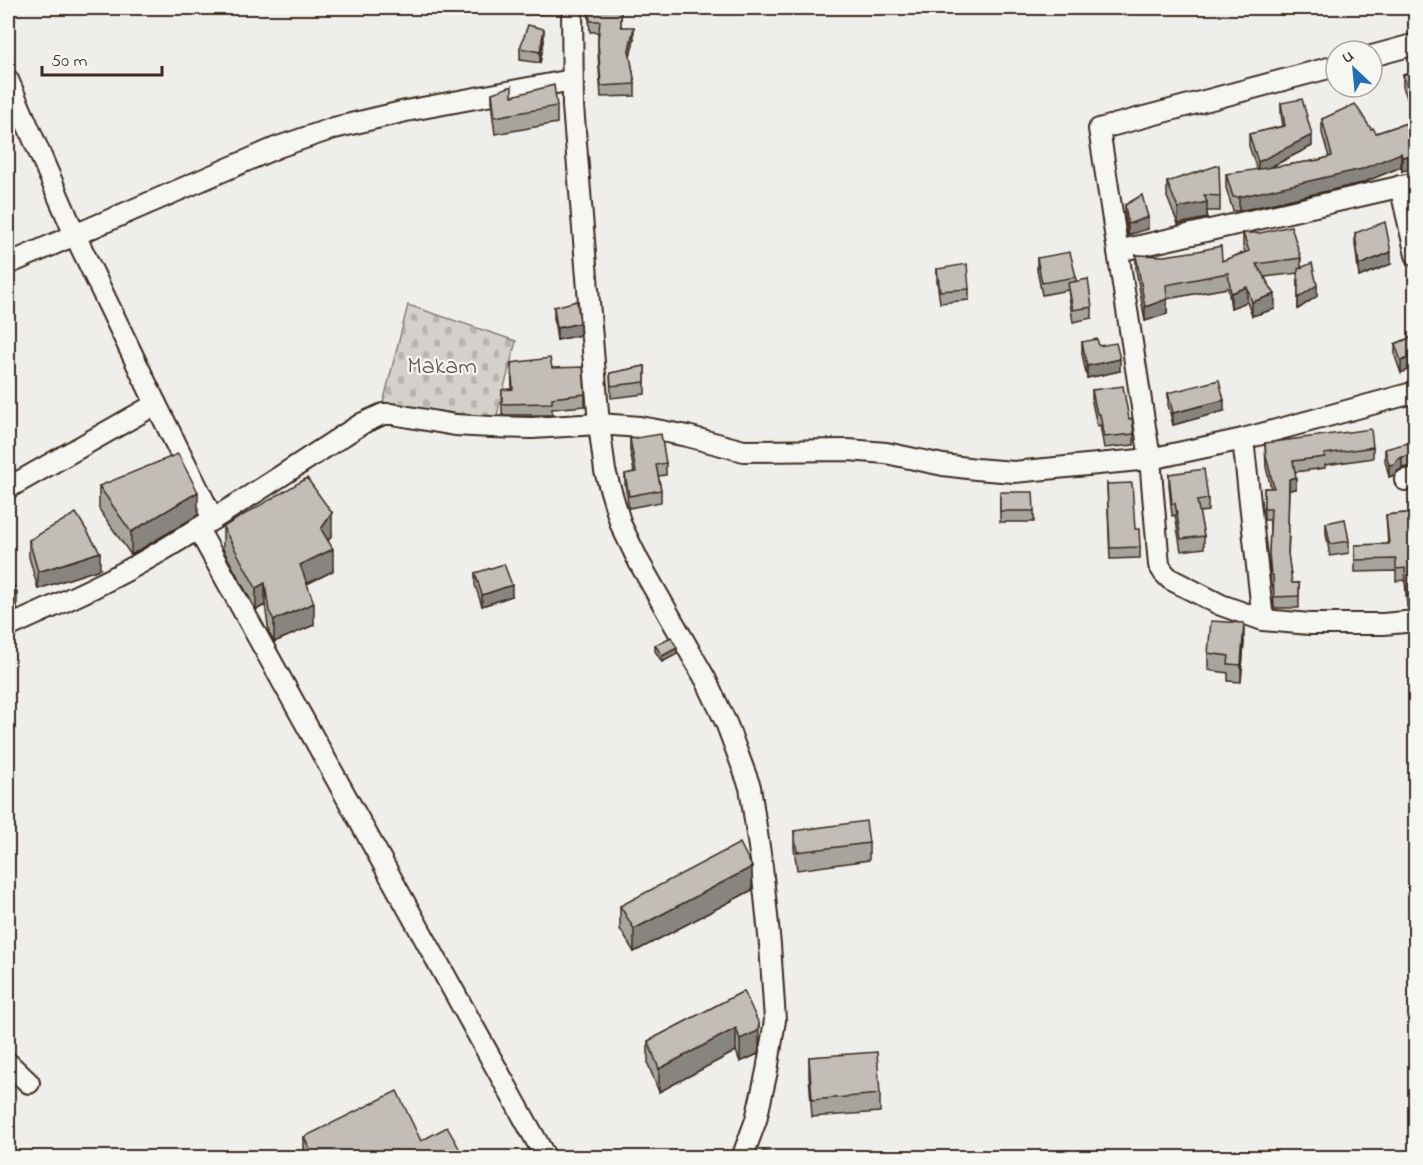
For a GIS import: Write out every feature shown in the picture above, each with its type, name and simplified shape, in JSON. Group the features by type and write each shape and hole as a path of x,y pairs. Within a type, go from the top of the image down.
{"street":[{"path":"572,8 572,80 598,424 605,471 621,525 639,562 706,680 727,725 750,787 763,878 775,1020 756,1120 742,1158"},
{"path":"1384,53 1416,44"},
{"path":"1324,69 1099,129 1150,459 1159,565 1170,579 1221,605 1263,620 1310,624 1383,624 1416,621"},
{"path":"8,80 75,235 156,404 206,524 546,1158"},
{"path":"8,264 278,147 334,128 406,111 572,80"},
{"path":"1118,251 1408,185 1416,255"},
{"path":"8,627 102,584 206,524 363,423 382,414 402,415 455,425 491,427 532,428 598,424 640,427 744,451 848,450 886,453 943,465 1005,471 1046,470 1150,459 1243,439 1416,392"},
{"path":"8,488 156,404"},
{"path":"1243,439 1263,620"},
{"path":"8,1064 29,1083"}],"green space":[{"name":"Makam","path":"408,305 516,341 496,419 383,403"}],"building":[{"path":"589,8 621,8 621,27 634,27 629,50 635,84 601,86 598,41 600,21 590,21"},
{"path":"528,25 544,29 540,52 520,48"},
{"path":"1416,71 1416,92 1410,94 1403,75"},
{"path":"554,85 557,106 495,117 492,93 512,86 512,96"},
{"path":"1302,99 1312,135 1258,162 1249,134 1285,126 1281,103"},
{"path":"1355,104 1376,133 1416,120 1416,154 1402,157 1401,153 1362,169 1233,197 1226,174 1332,156 1322,119"},
{"path":"1219,165 1220,196 1204,195 1207,202 1178,208 1167,182"},
{"path":"1142,195 1148,217 1128,224 1125,205"},
{"path":"1385,222 1391,252 1359,265 1355,233"},
{"path":"1291,226 1301,258 1256,264 1275,294 1252,302 1247,287 1231,293 1228,273 1166,285 1167,299 1145,307 1136,255 1164,256 1221,246 1222,261 1249,251 1243,233 1260,233"},
{"path":"1070,252 1076,277 1042,283 1037,258"},
{"path":"1312,263 1317,285 1298,298 1298,269"},
{"path":"967,264 969,289 940,291 937,269"},
{"path":"1088,279 1092,307 1073,310 1068,283"},
{"path":"577,301 580,323 557,328 554,307"},
{"path":"1412,337 1416,346 1416,355 1401,361 1395,344"},
{"path":"1097,339 1099,346 1116,343 1120,359 1087,366 1082,342"},
{"path":"550,358 552,368 583,367 585,394 552,398 552,403 502,404 502,390 513,389 511,363"},
{"path":"645,366 645,382 611,386 610,373"},
{"path":"1219,380 1224,400 1173,413 1168,393"},
{"path":"1123,386 1134,434 1104,437 1100,414 1097,414 1092,390"},
{"path":"1371,429 1373,447 1293,461 1296,477 1289,479 1288,553 1292,583 1299,583 1299,596 1274,597 1269,553 1271,509 1264,509 1264,488 1274,488 1265,443"},
{"path":"661,434 666,463 656,465 661,490 629,496 625,474 636,472 630,439"},
{"path":"1412,442 1415,455 1402,457 1389,465 1385,449"},
{"path":"178,454 198,492 131,532 99,486"},
{"path":"1204,469 1208,499 1197,501 1204,536 1181,539 1175,503 1172,504 1169,474"},
{"path":"307,478 332,513 321,529 333,549 300,565 314,603 274,620 269,611 265,583 256,588 223,527"},
{"path":"1413,481 1416,481 1416,502"},
{"path":"1132,483 1135,529 1139,529 1140,547 1110,548 1107,484"},
{"path":"1000,492 1033,492 1034,511 1000,511"},
{"path":"1416,512 1416,595 1407,596 1405,568 1396,569 1396,559 1355,560 1355,545 1389,544 1386,515"},
{"path":"76,513 100,552 38,572 29,540"},
{"path":"1345,519 1349,541 1330,544 1326,523"},
{"path":"504,564 512,585 482,595 475,573"},
{"path":"8,573 17,592 8,596"},
{"path":"1211,621 1244,623 1241,665 1228,664 1229,656 1208,653"},
{"path":"671,637 677,648 662,656 655,645"},
{"path":"866,821 869,843 797,852 794,831"},
{"path":"740,843 752,867 634,929 620,906"},
{"path":"744,991 759,1024 758,1031 740,1039 736,1028 659,1069 648,1041"},
{"path":"877,1052 880,1094 812,1100 809,1057"},
{"path":"397,1091 421,1141 447,1127 463,1155 459,1158 351,1158 350,1156 347,1158 314,1158 304,1137"},
{"path":"763,1151 789,1156 789,1158 761,1158"}]}
